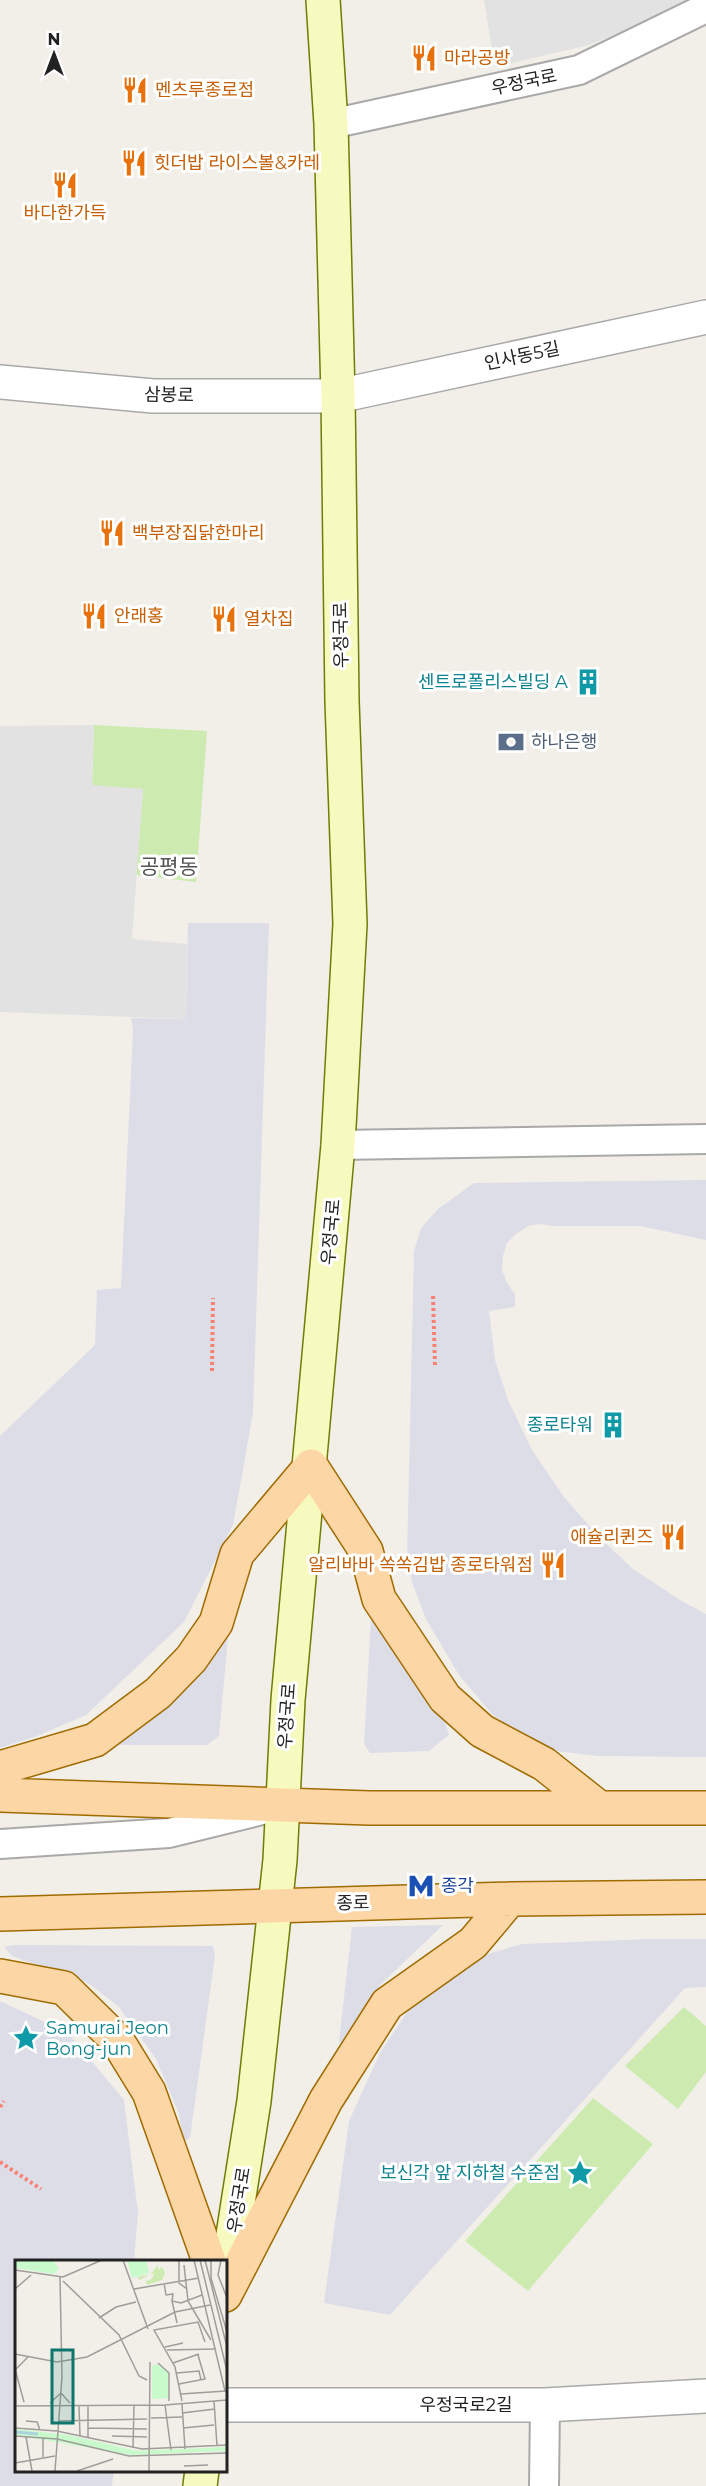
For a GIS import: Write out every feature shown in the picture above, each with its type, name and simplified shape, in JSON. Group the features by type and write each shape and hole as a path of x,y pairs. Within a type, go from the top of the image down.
{"main road":[{"name":"우정국로","path":"226,2280 254,2101 279,1860 288,1700 339,1145 350,924 342,701 339,396 331,124 323,0"},
{"path":"0,1768 95,1740 158,1693 191,1659 216,1623 237,1554 311,1466 366,1551 379,1599 445,1698 482,1731 544,1764 597,1806"},
{"path":"0,1795 369,1808 597,1806 706,1808"},
{"name":"종로","path":"0,1914 510,1899 706,1897"},
{"path":"226,2293 326,2100 387,2004 472,1942 510,1899"},
{"path":"0,1976 64,1988 117,2040 149,2092 209,2260"},
{"path":"200,2486 202,2471"}],"street":[{"name":"인사동5길","path":"339,396 706,317"},
{"name":"삼봉로","path":"0,382 153,396 339,396"},
{"name":"우정국로2길","path":"226,2405 545,2405 706,2396"}],"lane":[{"name":"우정국로","path":"331,124 579,70 706,8"},
{"path":"339,1145 706,1139"},
{"path":"0,1844 169,1833 281,1805"},
{"path":"544,2486 545,2405"}],"path":[{"path":"433,1296 435,1367"},
{"path":"212,1371 213,1298"},
{"path":"0,2107 4,2101"},
{"path":"0,2162 41,2189"}],"green space":[{"path":"94,725 207,731 196,882 136,875 143,789 92,786"},
{"path":"684,2007 706,2026 706,2072 678,2109 625,2066"},
{"path":"593,2098 653,2144 528,2291 465,2241"}],"shaded area":[{"path":"484,0 697,0 589,45 495,67"},
{"path":"94,725 92,785 143,789 132,939 187,944 186,1019 0,1012 0,726"},
{"path":"188,923 269,923 253,1413 233,1525 184,1622 86,1715 37,1736 0,1748 0,1436 95,1345 97,1290 121,1288 133,1029 131,1018 186,1019"},
{"path":"706,1180 706,1240 640,1226 540,1224 528,1226 516,1234 507,1243 503,1256 502,1270 515,1294 515,1307 489,1311 495,1360 508,1400 532,1450 564,1497 598,1536 633,1569 706,1614 706,1757 598,1756 556,1751 529,1740 492,1714 459,1675 426,1619 412,1582 407,1559 414,1251 421,1228 438,1209 474,1183"},
{"path":"378,1615 428,1703 444,1719 449,1735 429,1751 370,1753 364,1744 371,1617"},
{"path":"230,1616 219,1736 207,1745 121,1745 114,1735"},
{"path":"443,1925 381,1984 343,2046 339,2042 352,1927"},
{"path":"706,1939 706,1987 685,1988 390,2315 324,2303 349,2121 380,2053 419,1994 464,1961 522,1944"},
{"path":"13,1945 213,1946 215,1956 190,2138 183,2142 179,2114 156,2059 118,2006 88,1983 12,1956 4,1947"},
{"path":"0,2001 68,2033 124,2100 138,2213 134,2260 15,2260 15,2471 114,2471 112,2486 0,2486"}],"place":[{"name":"마라공방","path":"424,58"},
{"name":"멘츠루종로점","path":"135,90"},
{"name":"힛더밥 라이스볼&카레","path":"134,163"},
{"name":"바다한가득","path":"65,185"},
{"name":"백부장집닭한마리","path":"112,533"},
{"name":"안래홍","path":"94,616"},
{"name":"열차집","path":"224,619"},
{"name":"센트로폴리스빌딩 A","path":"588,682"},
{"name":"하나은행","path":"511,742"},
{"name":"종로타워","path":"613,1425"},
{"name":"애슐리퀸즈","path":"673,1537"},
{"name":"알리바바 쏙쏙김밥 종로타워점","path":"553,1565"},
{"name":"종각","path":"421,1886"},
{"name":"Samurai Jeon Bong-jun","path":"26,2038"},
{"name":"보신각 앞 지하철 수준점","path":"580,2173"}],"district":[{"name":"공평동","path":"169,866"}]}
